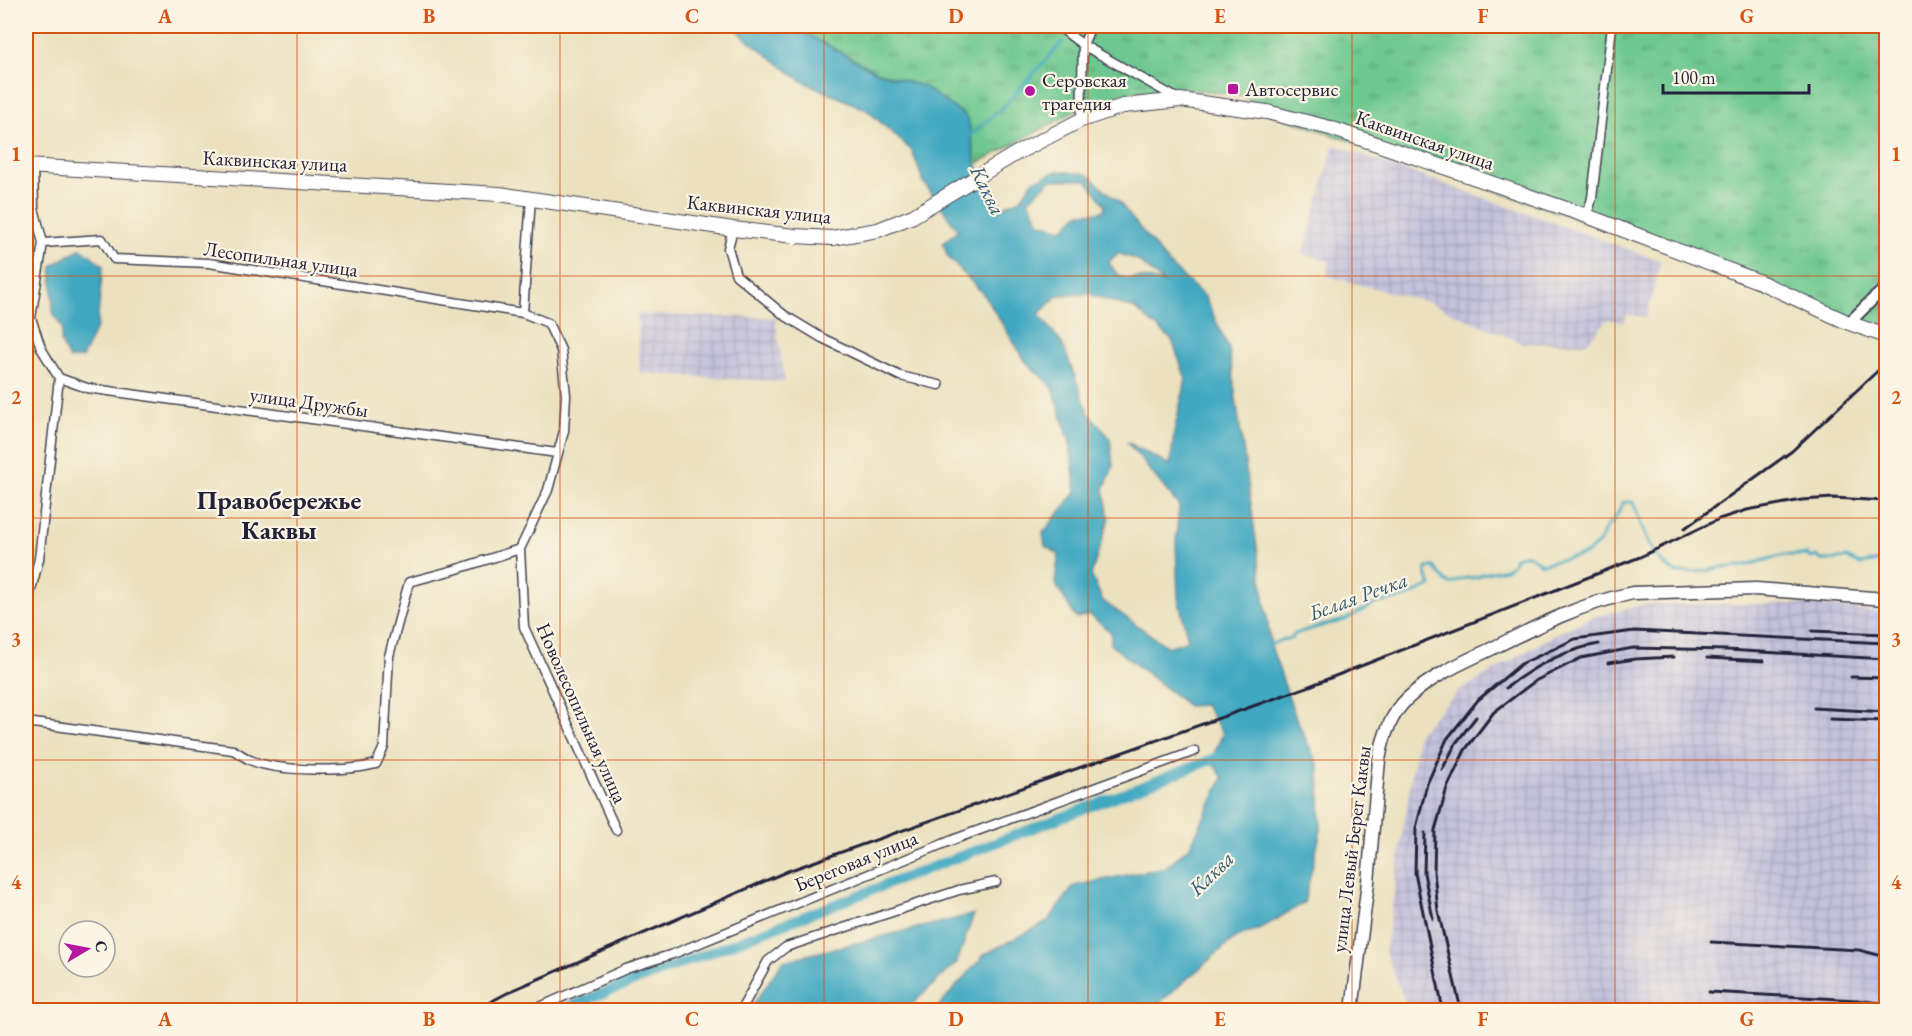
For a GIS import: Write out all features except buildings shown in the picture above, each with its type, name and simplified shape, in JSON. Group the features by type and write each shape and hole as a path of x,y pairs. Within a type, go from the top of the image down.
{"main road":[{"name":"Каквинская улица","path":"29,166 499,194 733,229 832,238 878,230 913,216 1015,154 1081,120 1123,106 1180,100 1267,112 1330,128 1587,216 1760,282 1849,323 1887,336"},
{"name":"улица Левый Берег Каквы","path":"1352,1011 1383,740 1398,710 1419,689 1466,661 1546,623 1590,604 1633,592 1756,589 1887,599"}],"street":[{"path":"1058,26 1083,45 1180,100"},
{"path":"1081,120 1083,45 1091,26"},
{"path":"1587,216 1592,198 1612,26"},
{"path":"26,609 39,559 59,378 41,348 31,318 43,243 34,208 29,166"},
{"path":"524,313 531,198"},
{"path":"733,229 728,248 736,275 784,315 822,338 900,376 939,385"},
{"name":"Лесопильная улица","path":"43,243 102,239 114,259 209,263 524,313"},
{"path":"1849,323 1887,288"},
{"name":"Новолесопильная улица","path":"524,313 548,323 561,350 566,395 564,431 548,490 520,549 524,627 616,830"},
{"name":"улица Дружбы","path":"59,378 87,388 557,453"},
{"path":"26,722 233,750 251,760 288,768 360,768 376,764 384,747 389,656 409,582 520,549"},
{"name":"Береговая улица","path":"533,1011 626,969 673,954 955,839 1195,751"},
{"path":"741,1011 768,961 786,947 959,890 996,882"}],"shaded area":[{"path":"1334,145 1661,261 1646,318 1627,314 1624,323 1608,319 1587,343 1522,343 1428,302 1327,276 1329,261 1303,254"},
{"path":"637,314 775,318 785,382 640,373"},
{"path":"1646,604 1803,604 1886,613 1886,1010 1408,1010 1385,951 1418,733 1458,692 1559,632 1593,617"}],"green space":[{"path":"800,26 1886,26 1886,336 1760,282 1267,112 1241,95 1183,88 1125,93 1083,107 976,164 968,118 924,87 876,71 810,36"}],"water":[{"name":"Каква","path":"735,26 800,26 810,36 875,71 924,87 968,118 976,164 1002,207 1021,199 1033,181 1057,171 1087,174 1119,202 1168,263 1205,297 1229,349 1271,646 1296,718 1319,767 1321,830 1304,903 1260,929 1236,937 1151,1010 935,1010 985,954 1047,922 1074,886 1166,867 1190,846 1223,778 1211,760 1223,733 1205,705 1188,706 1111,645 1111,632 1090,615 1076,618 1055,583 1059,554 1045,546 1043,533 1076,492 1070,443 1053,388 1026,362 985,296 948,257 943,243 958,230 924,183 912,151 867,110 802,81 744,37","holes":["1051,180 1087,180 1105,205 1104,210 1079,213 1063,229 1040,223 1028,200","1118,253 1137,260 1164,283 1143,278 1122,277 1109,262","1089,294 1135,309 1172,340 1186,379 1175,427 1170,465 1127,442 1179,506 1176,541 1178,598 1188,640 1168,647 1103,601 1091,575 1109,519 1104,489 1113,467 1110,438 1088,412 1063,345 1039,314 1058,295"]},
{"path":"81,248 103,265 97,326 82,358 69,359 61,342 62,327 53,313 52,266"},
{"path":"974,914 957,962 906,1010 751,1010 783,961"}],"waterway":[{"path":"970,136 1004,106 1063,41"},
{"name":"Белая Речка","path":"1268,646 1292,638 1295,634 1345,620 1374,604 1406,597 1431,586 1426,574 1427,568 1434,567 1446,582 1451,584 1460,579 1506,569 1514,563 1514,558 1522,555 1532,557 1541,564 1586,554 1599,543 1607,526 1613,522 1624,502 1633,502 1654,553 1666,566 1677,573 1743,566 1784,555 1807,555 1811,558 1817,556 1821,560 1846,558 1860,564 1886,560"},
{"path":"560,1010 1211,760 1224,752"}],"railway":[{"path":"1685,528 1792,451 1886,363"},
{"path":"475,1010 513,990 788,871 1307,687 1640,557 1719,519 1747,510 1802,500 1833,498 1886,501"},
{"path":"1443,1010 1415,873 1416,828 1427,784 1447,739 1478,700 1521,664 1575,639 1634,631 1886,643"},
{"path":"1812,631 1886,634"},
{"path":"1506,688 1550,660 1574,650 1599,644"},
{"path":"1461,1010 1438,911 1434,872 1435,830 1447,788 1465,750 1494,712 1535,681 1581,658 1633,648 1727,650 1886,659"},
{"path":"1608,663 1674,657"},
{"path":"1707,658 1764,661"},
{"path":"1851,677 1886,678"},
{"path":"1814,708 1886,712"},
{"path":"1442,770 1456,743 1476,717"},
{"path":"1830,719 1886,721"},
{"path":"1425,833 1424,873 1433,919"},
{"path":"1711,942 1859,950 1886,957"},
{"path":"1709,992 1857,1000 1886,1004"}],"place":[{"name":"Автосервис","path":"1233,89"},
{"name":"Серовская трагедия","path":"1030,91"}],"district":[{"name":"Правобережье Каквы","path":"279,515"}]}
